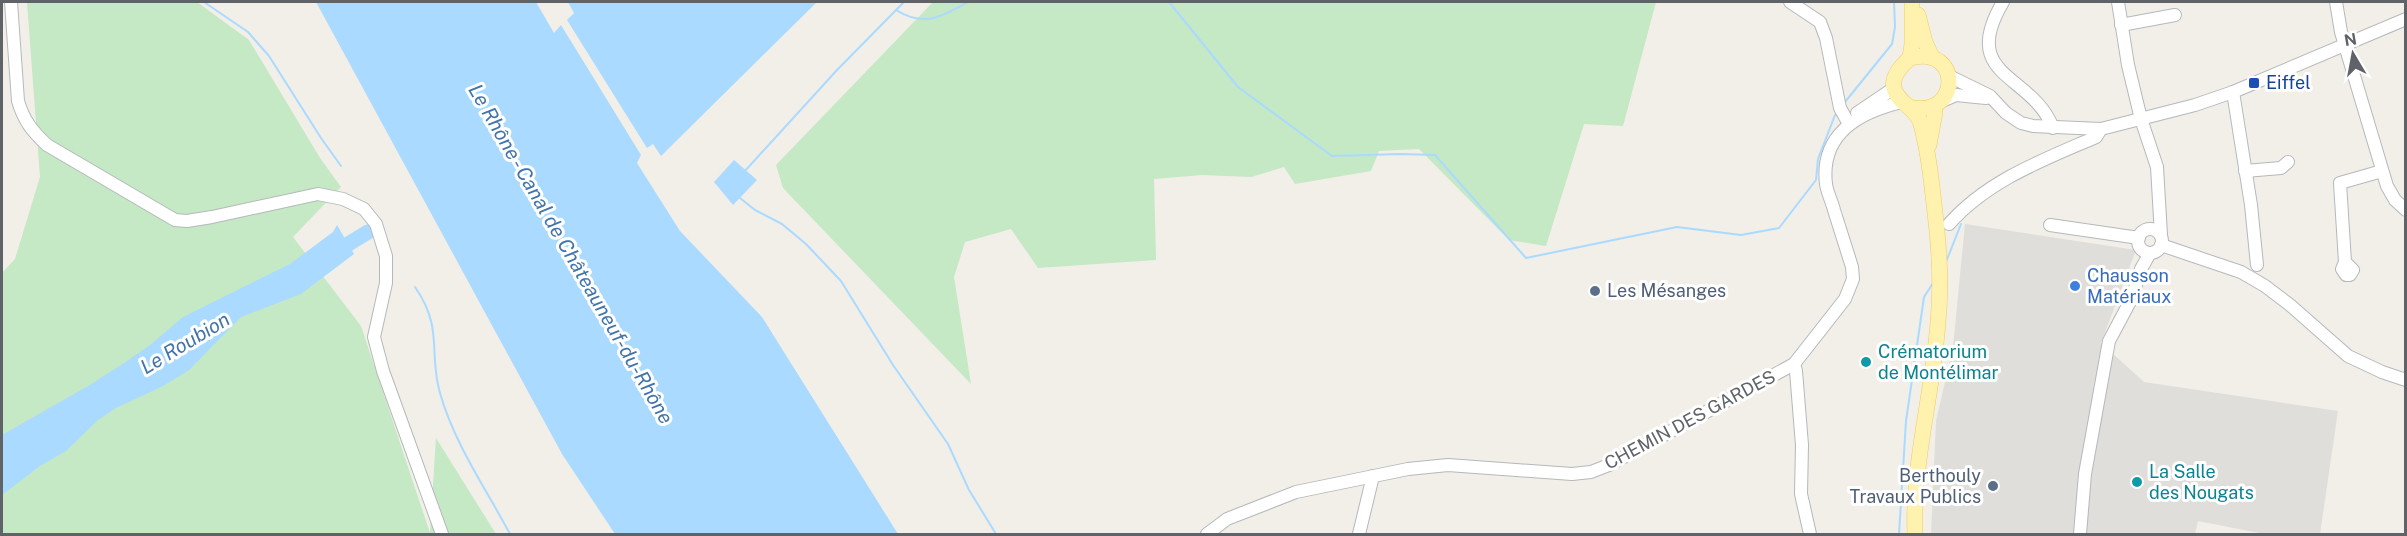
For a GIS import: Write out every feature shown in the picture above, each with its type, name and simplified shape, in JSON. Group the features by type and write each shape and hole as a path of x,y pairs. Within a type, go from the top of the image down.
{"main road":[{"path":"1905,105 1921,110 1937,104 1948,92 1949,76 1940,61 1931,55 1914,2"},
{"path":"1914,2 1910,58 1896,74 1893,88 1905,105 1917,114 1921,123 1928,160 1940,272 1938,323 1918,462 1915,534"},
{"path":"1910,58 1931,55"},
{"path":"1928,160 1937,104"}],"street":[{"path":"11,2 16,83 22,116 30,129 57,151 175,220 187,221 212,217 318,194 343,199 364,208 376,224 386,256 386,283 374,337 383,370 442,534"},
{"path":"1790,2 1820,22 1826,38 1840,108 1851,122"},
{"path":"2003,2 1989,31 1992,57 2004,76 2040,104 2049,116 2053,128"},
{"path":"2050,225 2157,251 2159,202 2157,168 2141,119 2118,2"},
{"path":"2336,2 2341,32 2387,186 2395,200 2406,210"},
{"path":"2121,26 2175,15"},
{"path":"1949,76 1976,87 2021,123 2053,128 2101,129 2233,92 2406,19"},
{"path":"1851,122 1858,111 1893,88"},
{"path":"2233,92 2257,265"},
{"path":"1937,104 1956,95 1967,94 1995,102"},
{"path":"1851,122 1881,107 1905,105"},
{"name":"CHEMIN DES GARDES","path":"1207,534 1227,519 1296,492 1430,466 1448,465 1572,474 1591,472 1610,465 1794,364 1845,299 1853,279 1852,267 1826,184 1828,156 1841,130 1851,122"},
{"path":"1949,224 1964,207 1986,190 2043,160 2096,137 2101,129"},
{"path":"2245,171 2281,168 2288,162"},
{"path":"2345,262 2340,183 2382,171"},
{"path":"2080,534 2085,474 2109,341 2132,298 2141,269 2145,230 2241,272 2290,305 2348,356 2406,380"},
{"path":"1794,364 1797,370 1802,445 1801,494 1810,534"},
{"path":"1359,534 1373,476"}],"shaded area":[{"path":"1965,224 2136,250 2101,343 2144,382 2338,411 2320,534 2264,534 2198,521 2195,534 1931,534 1936,421 1953,347"}],"green space":[{"path":"27,2 197,2 249,40 320,158 341,187 293,237 361,326 430,533 436,438 496,534 2,534 2,273 15,259 40,177"},
{"path":"933,2 1656,2 1623,126 1584,124 1546,246 1509,240 1419,149 1379,151 1371,171 1295,184 1284,167 1251,177 1202,175 1154,179 1156,260 1038,268 1011,229 965,242 954,277 971,384 783,188 776,165"}],"water":[{"name":"Le Rhône - Canal de Châteauneuf-du-Rhône","path":"316,2 536,2 554,33 561,25 641,155 637,163 680,231 762,317 898,534 615,534 562,454"},
{"path":"568,2 817,2 661,156 653,144 647,148 567,20 574,13"},
{"path":"734,160 757,180 733,205 714,182"},
{"path":"337,225 354,254 301,294 241,317 189,370 163,386 116,408 98,420 66,451 40,466 2,495 2,435 124,363 183,317 290,264 333,232"}],"waterway":[{"path":"204,2 248,32 269,56 341,166"},
{"path":"744,172 837,70 904,2"},
{"path":"896,10 906,15 925,19 950,12 968,2"},
{"path":"1169,2 1238,87 1332,156 1435,155 1526,258 1677,227 1741,235 1779,228 1816,180 1818,159 1835,115"},
{"path":"1845,102 1892,44 1895,27 1894,2"},
{"path":"740,198 755,210 782,224 806,244 841,281 893,365 948,444 969,490 996,534"},
{"path":"1946,262 1961,224"},
{"name":"Le Roubion","path":"332,254 368,232"},
{"path":"1899,534 1906,421 1924,297 1933,283"},
{"path":"415,287 429,315 437,378 446,412 462,448 510,534"}],"place":[{"name":"Eiffel","path":"2254,83"},
{"name":"Chausson Matériaux","path":"2075,286"},
{"name":"Les Mésanges","path":"1595,291"},
{"name":"Crématorium de Montélimar","path":"1866,362"},
{"name":"La Salle des Nougats","path":"2137,482"},
{"name":"Berthouly Travaux Publics","path":"1993,486"}]}
